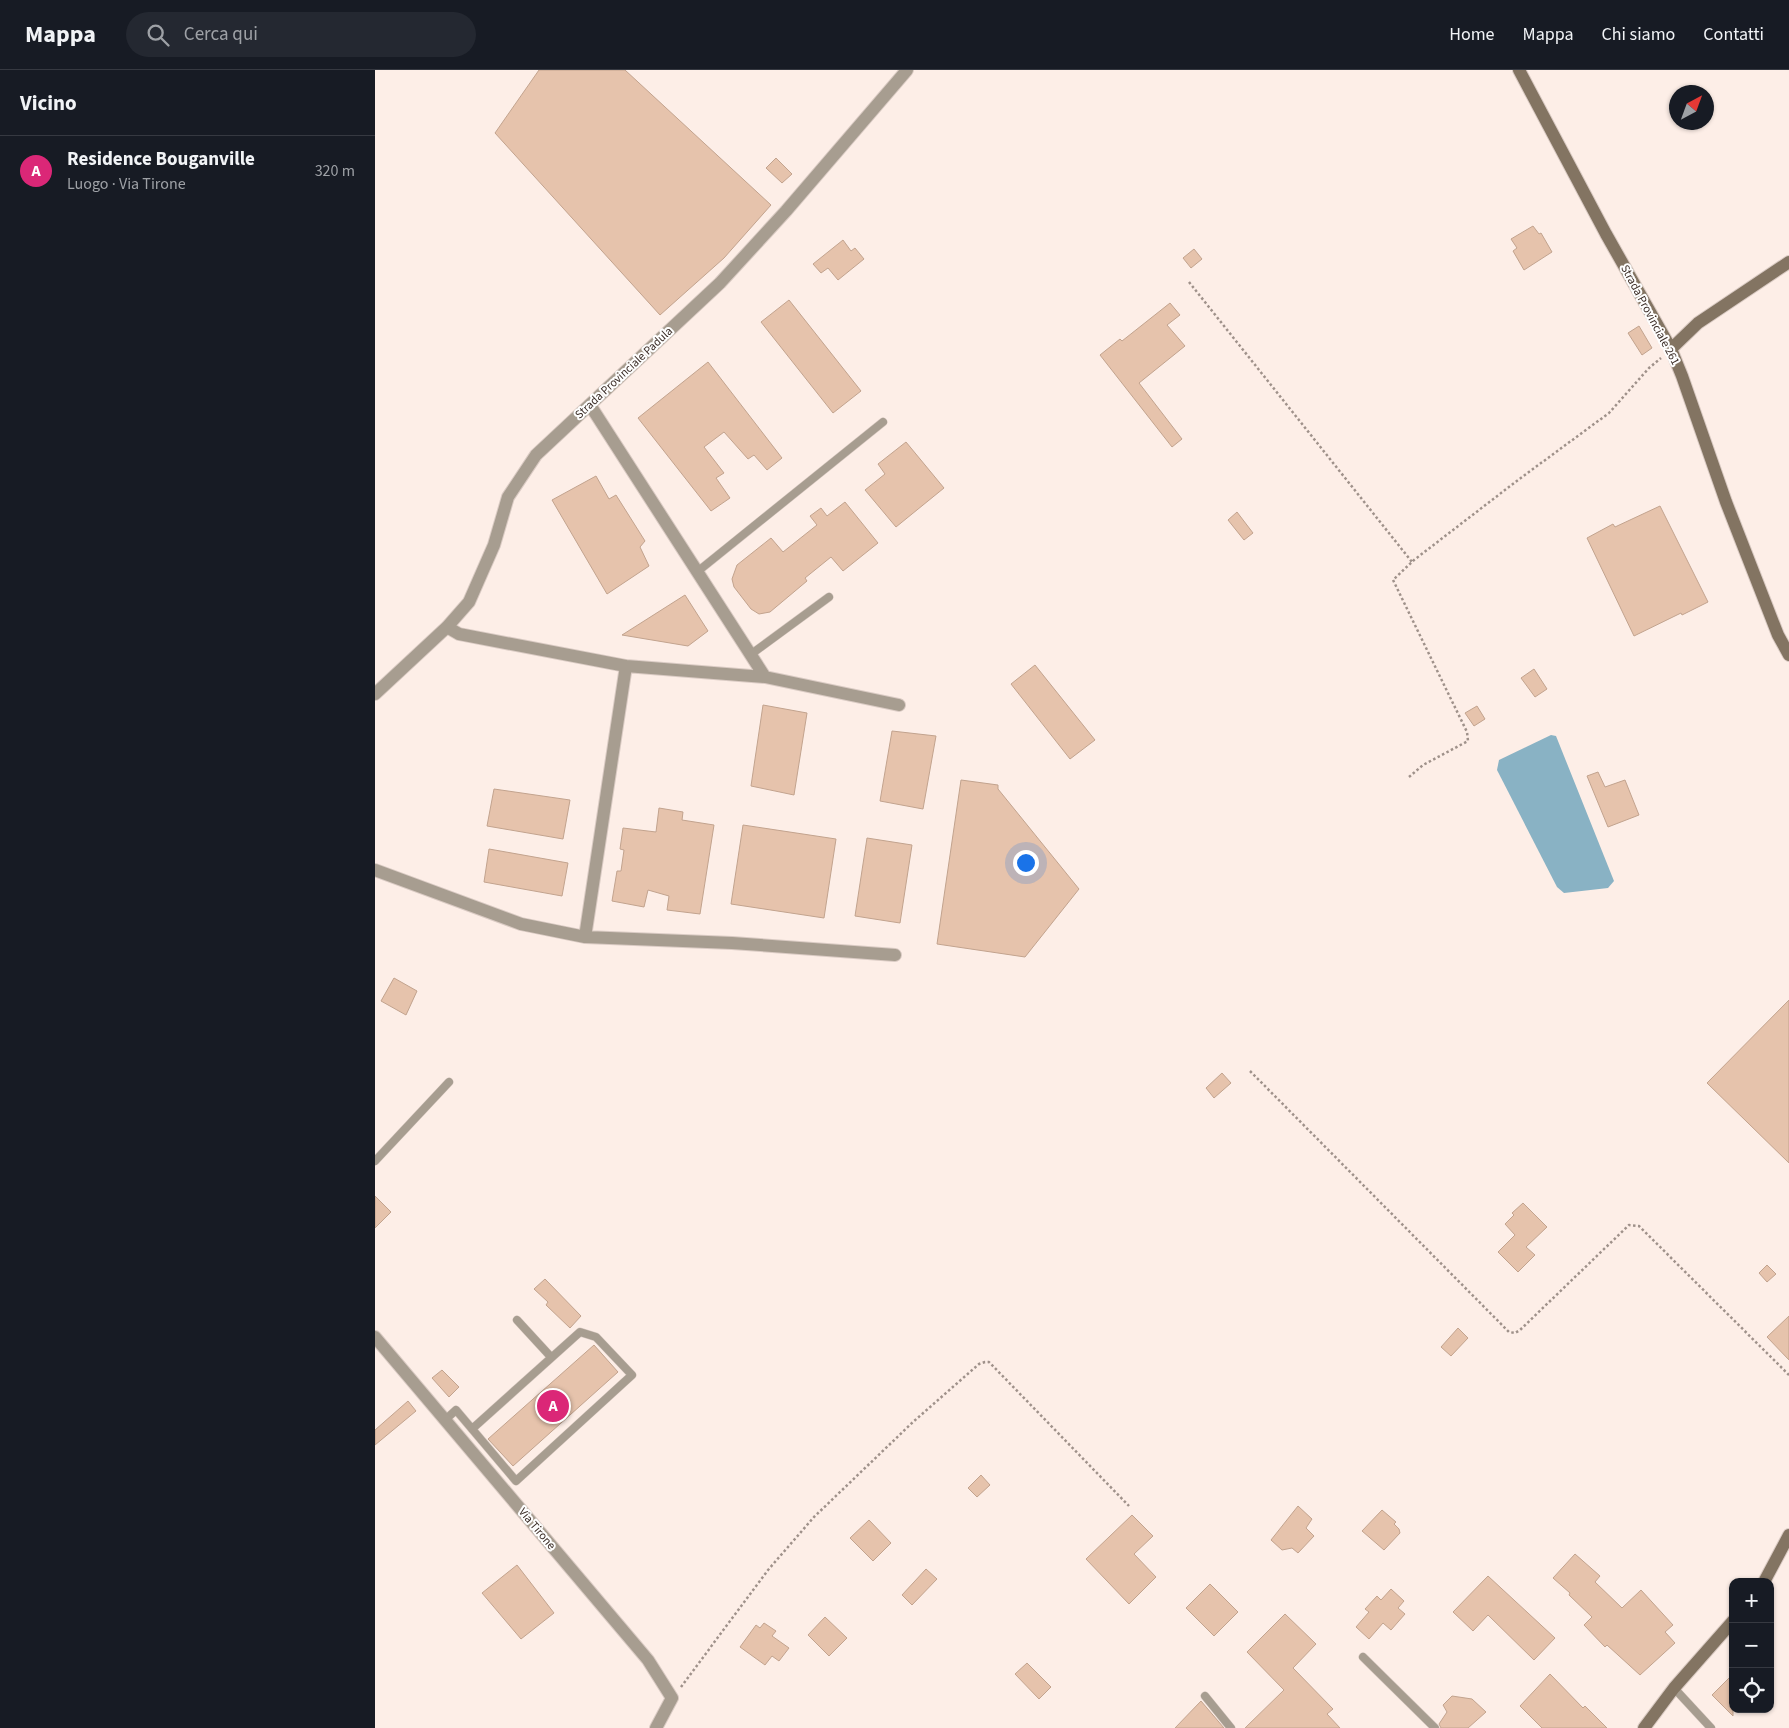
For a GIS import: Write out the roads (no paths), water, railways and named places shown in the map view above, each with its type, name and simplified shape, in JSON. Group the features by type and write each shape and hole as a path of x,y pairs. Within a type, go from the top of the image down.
{"street":[{"name":"Strada Provinciale Padula","path":"375,694 447,627 469,602 494,545 508,497 535,455 720,283 786,211 907,70"},
{"name":"Strada Provinciale 261","path":"1519,70 1606,234 1671,349 1725,502 1778,635 1789,655"},
{"path":"1671,349 1698,323 1789,262"},
{"path":"590,405 765,678"},
{"path":"447,627 459,634 626,666 765,678 899,705"},
{"path":"585,937 626,666"},
{"path":"375,870 521,924 585,937 732,942 895,955"},
{"name":"Via Tirone","path":"375,1337 648,1660 672,1698 656,1728"},
{"path":"1766,1578 1789,1535"},
{"path":"1644,1728 1674,1688 1731,1623"}],"lane":[{"path":"697,572 883,422"},
{"path":"750,655 829,597"},
{"path":"375,1161 449,1082"},
{"path":"517,1320 551,1357"},
{"path":"445,1420 456,1410 472,1429 516,1481 632,1375 596,1337 580,1332 472,1429"},
{"path":"1363,1657 1435,1728"},
{"path":"1674,1688 1711,1728"},
{"path":"1205,1696 1231,1728"}],"water":[{"path":"1551,735 1556,736 1614,881 1608,888 1564,893 1557,887 1497,770 1499,760"}],"place":[{"name":"Residence Bouganville","path":"553,1406"}]}
